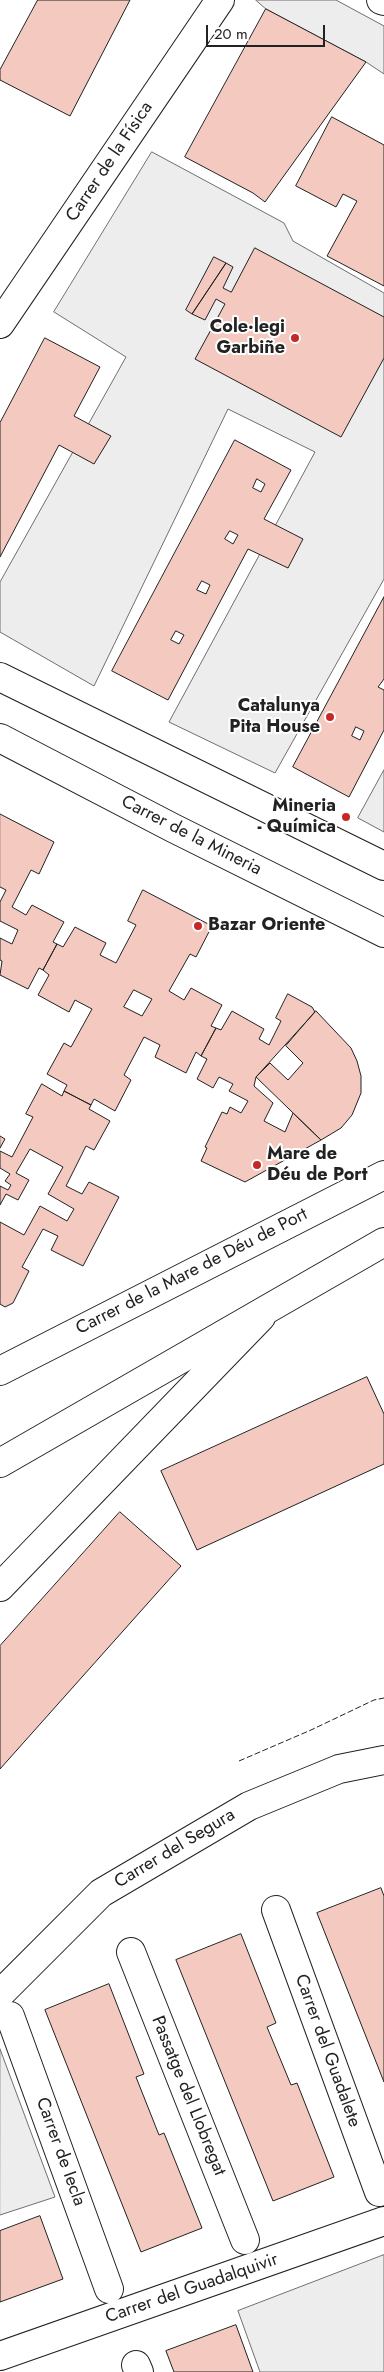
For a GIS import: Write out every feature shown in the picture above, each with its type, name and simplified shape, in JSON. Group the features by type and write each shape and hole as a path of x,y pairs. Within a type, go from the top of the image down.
{"street":[{"name":"Carrer de la Física","path":"0,324 220,0"},
{"path":"0,677 384,866"},
{"name":"Carrer de la Mineria","path":"0,738 384,933"},
{"name":"Carrer de la Mare de Déu de Port","path":"0,1371 384,1175"},
{"path":"0,1463 384,1242"},
{"path":"0,1587 269,1308"},
{"name":"Carrer del Segura","path":"5,2005 106,1890 249,1806 339,1769 384,1760"},
{"name":"Carrer del Guadalete","path":"276,1910 379,2192"},
{"name":"Passatge del Llobregat","path":"131,1952 245,2240"},
{"name":"Carrer de Iecla","path":"5,2005 109,2288"},
{"name":"Carrer del Guadalquivir","path":"0,2356 384,2221"}],"shaded area":[{"path":"256,0 336,0 384,26 384,74 366,62 266,9"},
{"path":"152,152 284,223 293,241 384,293 384,579 275,773 169,722 315,452 228,409 94,686 0,632 0,582 126,357 54,312"},
{"path":"384,770 384,832 358,818"},
{"path":"0,2049 55,2197 0,2215"},
{"path":"384,2255 384,2372 260,2372 238,2311"}],"building":[{"path":"38,0 130,0 70,116 0,80 0,70"},
{"path":"266,9 366,62 265,202 253,193 185,157"},
{"path":"332,117 384,145 384,286 327,256 357,201 343,194 336,207 296,186"},
{"name":"Cole·legi Garbiñe","path":"255,248 384,317 384,358 341,437 195,359 225,304 216,299 205,320 192,314 226,263 233,267 223,288 231,292"},
{"path":"214,257 226,263 192,314 186,310"},
{"path":"45,338 100,367 74,416 111,436 94,464 59,445 0,557 0,423"},
{"path":"235,440 291,470 264,519 303,539 288,568 248,549 168,700 112,671","holes":["257,479 265,484 261,492 253,488","230,531 238,535 233,544 225,539","202,581 210,585 206,594 197,590","176,631 184,635 179,644 171,640"]},
{"path":"384,597 384,679 378,687 384,690 384,730 349,797 293,767","holes":["356,727 364,731 360,740 352,736"]},
{"path":"0,814 54,842 39,874 31,870 12,907 26,915 32,905 64,922 53,942 57,944 43,970 39,968 28,989 0,975 2,961 0,960 0,938 12,944 18,930 0,921 0,902 6,890 0,887"},
{"path":"143,890 212,926 196,957 190,954 169,991 184,1000 191,988 222,1005 211,1026 216,1028 201,1056 196,1052 186,1073 155,1057 160,1045 144,1037 124,1075 131,1080 115,1111 94,1099 91,1105 64,1091 67,1085 47,1074 64,1043 71,1047 92,1009 75,1000 69,1012 38,995 49,975 43,970 57,944 63,947 75,927 106,943 100,955 116,963 136,925 128,921","holes":["134,990 152,999 142,1016 124,1007"]},
{"path":"288,994 312,1007 315,1012 256,1077 254,1086 273,1103 264,1121 285,1132 293,1113 321,1140 245,1182 201,1161 207,1148 205,1147 222,1112 227,1114 230,1107 241,1113 248,1101 229,1091 233,1084 219,1077 213,1088 197,1079 207,1059 201,1056 216,1028 221,1030 232,1011 264,1029 259,1039 269,1045 281,1021 276,1018"},
{"path":"316,1011 351,1048 361,1076 361,1093 352,1115 341,1128 321,1140 256,1077 270,1063 288,1080 303,1063 286,1046"},
{"path":"42,1084 62,1096 64,1091 91,1105 89,1109 110,1121 94,1150 86,1146 66,1186 82,1194 89,1182 119,1197 83,1266 51,1250 58,1236 43,1229 22,1267 29,1271 13,1303 5,1307 0,1304 0,1222 24,1235 40,1206 67,1221 74,1209 48,1194 63,1167 30,1149 16,1173 29,1180 18,1200 6,1194 0,1205 0,1186 8,1190 11,1185 5,1181 10,1174 0,1168 0,1151 12,1157 33,1117 26,1114"},
{"path":"0,1136 5,1139 0,1148"},
{"path":"367,1377 384,1414 384,1464 197,1550 161,1471"},
{"path":"120,1512 181,1566 0,1769 0,1646"},
{"path":"381,1888 384,1896 384,2082 317,1913"},
{"path":"241,1934 276,2023 267,2027 291,2085 297,2083 334,2177 273,2201 176,1960"},
{"path":"109,1984 144,2074 136,2077 159,2135 164,2133 202,2228 141,2252 45,2010"},
{"path":"40,2216 63,2279 0,2302 0,2231"},
{"path":"236,2325 253,2372 174,2372 166,2351"}],"fence":[{"path":"239,1761 374,1700 384,1698"}],"place":[{"name":"Cole·legi Garbiñe","path":"295,338"},
{"name":"Catalunya Pita House","path":"330,717"},
{"name":"Mineria - Química","path":"346,817"},
{"name":"Bazar Oriente","path":"198,926"},
{"name":"Mare de Déu de Port","path":"257,1165"}]}
